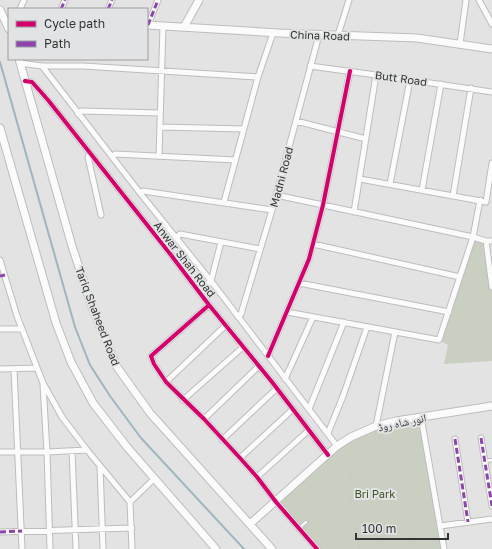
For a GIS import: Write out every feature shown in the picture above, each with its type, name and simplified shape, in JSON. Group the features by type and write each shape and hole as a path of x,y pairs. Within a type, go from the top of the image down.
{"main road":[{"path":"184,27 199,0"},
{"path":"3,13 8,26"},
{"name":"China Road","path":"148,25 273,33 417,38 492,49"},
{"name":"Tariq Shaheed Road","path":"20,61 72,246 92,307 117,367 150,413 272,549"},
{"path":"0,128 56,323 71,362 92,403 127,448 216,549"},
{"name":"انور شاہ روڈ","path":"250,524 337,446 351,437 376,426 421,417 492,406"}],"street":[{"path":"148,23 158,0"},
{"path":"338,35 349,0"},
{"path":"460,44 466,0"},
{"path":"479,0 492,24"},
{"path":"159,156 163,26"},
{"path":"224,202 258,76 273,33"},
{"name":"Madni Road","path":"238,317 241,314 272,210 319,35"},
{"path":"20,61 42,66 83,66 258,76"},
{"name":"Anwar Shah Road","path":"42,66 140,193 177,237 337,446"},
{"name":"Butt Road","path":"310,66 492,92"},
{"path":"268,356 288,312 309,258 323,205 350,71"},
{"path":"354,212 376,75"},
{"path":"390,184 410,80"},
{"name":"Anwar Shah Road","path":"25,81 30,81 41,91 209,305 277,388 328,455"},
{"path":"422,190 441,84"},
{"path":"453,196 471,88"},
{"path":"78,114 81,111 160,113"},
{"path":"296,121 366,140"},
{"path":"160,127 244,129"},
{"path":"90,154 88,157 101,215"},
{"path":"112,157 115,154 235,160"},
{"path":"360,179 486,202 492,163"},
{"path":"140,193 143,191 272,210"},
{"path":"276,195 489,241 492,287"},
{"path":"288,312 439,340 473,237 480,200"},
{"path":"177,237 180,234 260,249"},
{"path":"198,290 211,281 221,242"},
{"path":"313,244 460,277"},
{"path":"0,260 2,275 21,329 43,384 62,417 130,502 132,549"},
{"path":"299,283 449,312"},
{"path":"209,305 151,356 154,364 166,382 204,419 240,458 317,549"},
{"path":"285,379 313,317"},
{"path":"308,409 344,322"},
{"path":"166,382 226,325"},
{"path":"328,433 343,396 367,327"},
{"path":"0,329 21,329"},
{"path":"376,426 395,332"},
{"path":"183,400 243,347"},
{"path":"204,419 259,366"},
{"path":"0,369 37,368"},
{"path":"14,369 19,452 22,549"},
{"path":"43,384 50,549"},
{"path":"222,440 277,388"},
{"path":"240,458 293,409"},
{"path":"421,417 444,549"},
{"path":"257,477 309,430"},
{"path":"481,438 492,506"},
{"path":"455,439 468,522"},
{"path":"0,452 87,450"},
{"path":"72,451 76,549"},
{"path":"100,466 103,549"},
{"path":"130,502 154,479"},
{"path":"440,526 492,519"},
{"path":"0,532 132,528"}],"lane":[{"path":"485,461 492,460"},
{"path":"299,529 306,522"}],"path":[{"path":"385,549 367,530 360,521 359,516 355,514 349,492 349,480 365,444 373,439 381,438 402,441 412,447 418,456 422,472 420,506 406,549"},
{"path":"306,522 317,514 326,513 347,518 350,515 355,514"},
{"path":"347,518 347,523 350,527 367,530"},
{"path":"355,528 359,525 360,521"},
{"path":"355,528 360,549"}],"green space":[{"path":"473,237 486,241 492,287 492,361 444,364 448,345 439,340"},
{"name":"Bri Park","path":"419,420 442,549 320,549 280,503 326,460 355,439 386,427"}],"waterway":[{"path":"0,62 75,327 90,365 110,396 141,438 244,549"}],"marked path":[{"path":"61,8 65,0"},
{"path":"108,8 112,0"},
{"path":"148,25 158,0"},
{"path":"0,276 5,275"},
{"path":"481,438 492,506"},
{"path":"455,439 468,522"},
{"path":"0,532 22,531"}],"cycle path":[{"path":"268,356 309,259 323,205 350,71"},
{"path":"25,81 32,82 48,100 209,305 272,382 328,455"},
{"path":"209,305 151,356 154,364 166,382 204,419 240,458 317,549"}]}
